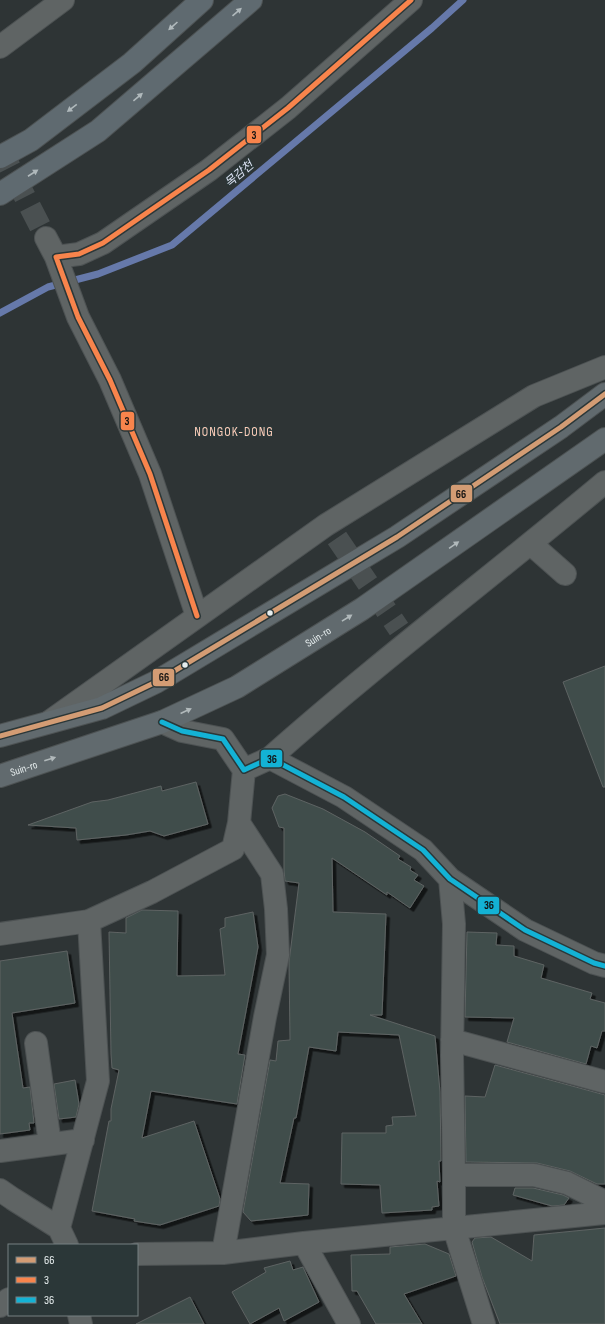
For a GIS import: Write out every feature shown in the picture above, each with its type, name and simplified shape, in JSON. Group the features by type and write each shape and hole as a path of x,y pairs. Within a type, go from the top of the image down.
{"highway":[{"path":"0,157 39,134 132,63 202,0"},
{"path":"0,194 98,131 251,0"},
{"path":"0,151 39,134"}],"main road":[{"path":"0,736 102,708 156,682 397,537 561,427 605,394"},
{"name":"Suin-ro","path":"0,776 162,722 237,687 349,617 605,439"}],"street":[{"path":"0,47 63,0"},
{"path":"57,260 79,254 103,243 209,170 288,108 410,0"},
{"path":"46,238 57,260 77,313 110,380 150,474 197,616"},
{"path":"48,723 197,616 331,531 534,396 605,366"},
{"path":"244,770 270,758 322,712 404,635 531,544 605,482"},
{"path":"531,544 565,574"},
{"path":"0,934 90,921 152,892 233,849 239,823 244,770 223,739 182,731 162,722"},
{"path":"270,758 351,801 423,850 450,879 525,930 594,963 605,966"},
{"path":"223,1253 265,1017 278,955 276,909 272,874 239,823"},
{"path":"450,879 454,924 452,1040 454,1228 484,1324"},
{"path":"0,1190 63,1237 83,1140 98,1081 90,921"},
{"path":"452,1040 605,1082"},
{"path":"36,1043 50,1144"},
{"path":"0,1151 83,1140"},
{"path":"454,1176 534,1175 567,1183 605,1202"},
{"path":"138,1254 223,1253 304,1243 605,1213"},
{"path":"304,1243 349,1324"}],"building":[{"path":"605,666 605,787 603,787 563,682"},
{"path":"196,782 208,824 164,836 150,831 77,840 76,828 28,825 92,802 108,800 161,786 162,791"},
{"path":"285,794 323,809 365,832 400,856 398,859 411,867 410,870 418,875 414,880 424,886 410,908 387,892 387,895 332,858 333,912 386,914 382,1015 370,1015 435,1036 440,1092 441,1161 439,1161 440,1182 437,1181 439,1206 432,1207 432,1210 382,1213 380,1185 341,1184 342,1133 386,1133 386,1126 393,1125 392,1117 416,1116 399,1035 338,1032 336,1051 309,1047 296,1118 294,1118 280,1183 309,1184 308,1215 251,1221 243,1212 270,1060 276,1061 278,1041 290,1040 289,962 299,883 285,881 284,828 279,827 272,808 278,796"},
{"path":"142,910 178,911 177,976 225,975 220,929 225,927 225,918 253,912 258,947 238,1054 245,1055 237,1104 151,1091 142,1138 194,1121 220,1199 219,1206 160,1225 134,1221 135,1219 92,1211 109,1121 111,1121 111,1109 119,1070 112,1068 109,932 126,933 126,918"},
{"path":"467,932 497,933 496,945 514,946 514,956 544,965 541,978 592,993 590,999 605,1003 605,1031 602,1031 597,1048 591,1046 586,1064 507,1042 514,1018 465,1017"},
{"path":"67,951 75,1003 12,1013 23,1088 30,1087 34,1123 29,1123 30,1130 0,1134 0,961"},
{"path":"495,1065 605,1095 605,1184 597,1184 570,1171 537,1163 466,1162 465,1096 485,1097"},
{"path":"75,1080 79,1104 76,1117 59,1119 54,1084"},
{"path":"515,1188 533,1188 563,1195 569,1198 564,1205 552,1206 513,1195"},
{"path":"605,1228 605,1324 500,1324 482,1277 472,1242 475,1238 491,1237 532,1261 534,1235"},
{"path":"425,1244 449,1254 456,1276 404,1294 422,1324 376,1324 357,1291 352,1291 351,1255 390,1254 390,1247"},
{"path":"290,1261 293,1270 303,1267 319,1302 284,1321 279,1308 250,1324 232,1292 266,1272 264,1268"},
{"path":"190,1297 204,1324 136,1324"}],"waterway":[{"name":"목감천","path":"0,313 48,287 98,274 172,245 432,28 463,0"}],"tunnel":[{"path":"0,148 46,238"},
{"path":"337,538 399,629"}],"transit line":[{"name":"3","path":"197,616 150,474 110,380 78,317 56,257 79,254 103,243 209,170 288,108 411,0"},
{"name":"66","path":"0,736 102,708 156,682 397,537 561,427 605,394"},
{"name":"36","path":"162,722 182,731 223,739 244,770 270,758 344,797 423,850 450,879 525,930 594,963 605,966"}],"district":[{"name":"NONGOK-DONG","path":"234,431"}]}
